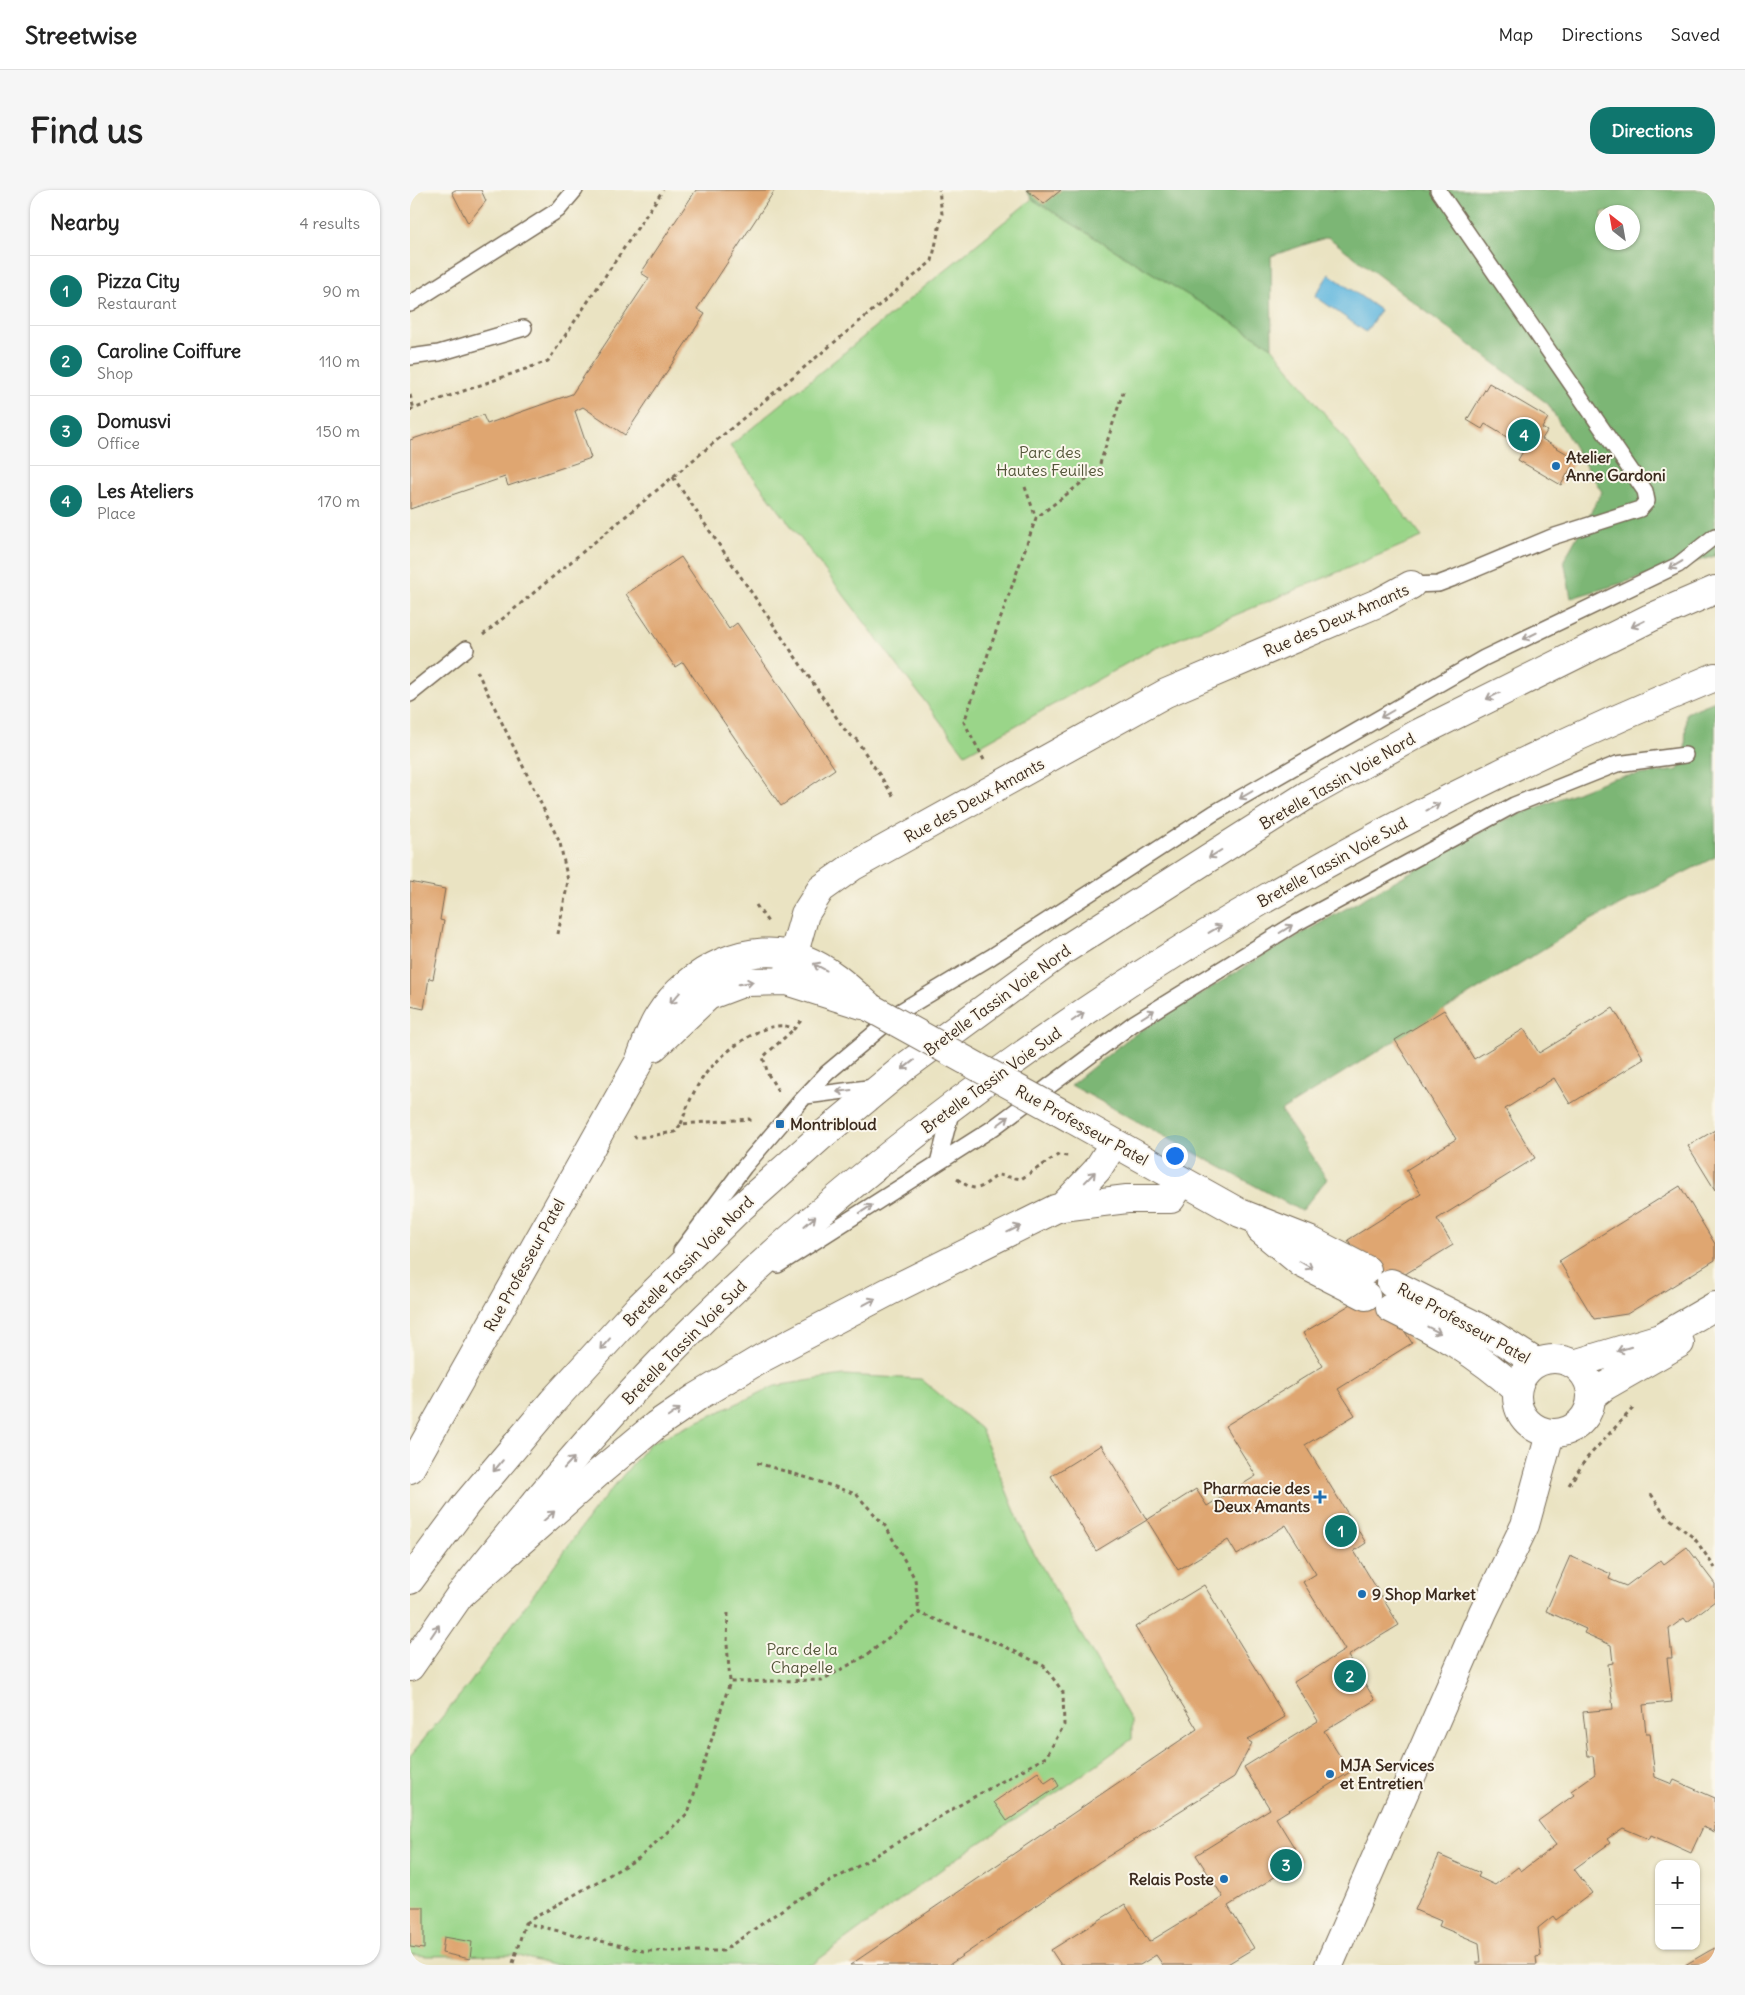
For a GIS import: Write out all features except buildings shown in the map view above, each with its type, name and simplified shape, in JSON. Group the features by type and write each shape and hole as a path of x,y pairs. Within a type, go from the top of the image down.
{"main road":[{"name":"Rue des Deux Amants","path":"789,968 805,914 821,890 852,868 1166,692 1380,602 1410,585"},
{"name":"Bretelle Tassin Voie Nord","path":"410,1580 467,1503 553,1401 638,1308 736,1211 819,1138 906,1066 1064,950 1309,794 1435,725 1650,618 1715,590"},
{"name":"Bretelle Tassin Voie Sud","path":"410,1667 460,1595 545,1489 661,1361 722,1301 855,1183 953,1106 1087,1011 1279,890 1492,777 1602,724 1715,676"},
{"name":"Rue Professeur Patel","path":"410,1469 639,1062 658,1016 689,981 726,960 764,952 789,968 805,959 837,976 871,1008 1240,1213 1311,1241 1366,1283"},
{"path":"1062,1207 1097,1170 1114,1143"},
{"path":"460,1595 597,1474 656,1425 697,1397 762,1358 890,1291 1062,1207 1127,1199 1171,1199 1182,1181"},
{"name":"Rue Professeur Patel","path":"1517,1390 1391,1296 1490,1333 1537,1363"},
{"path":"1574,1364 1660,1338 1715,1306"},
{"path":"1592,1396 1605,1386 1715,1322"},
{"path":"1549,1359 1562,1360 1574,1364 1590,1384 1592,1396 1590,1409 1584,1420 1574,1428 1563,1433 1550,1434 1528,1424 1521,1414 1517,1402 1517,1390 1520,1379 1537,1363 1549,1359"},
{"path":"1329,1965 1483,1612 1525,1525 1550,1434"}],"lane":[{"path":"410,304 558,210 575,190"},
{"name":"Rue des Deux Amants","path":"1410,585 1438,584 1552,537 1640,509 1647,500 1645,491 1438,190"},
{"path":"410,357 439,353 524,328"},
{"path":"638,1308 744,1167 806,1096 827,1073 901,1011 991,956 1214,813 1484,658 1678,565 1715,536"},
{"path":"410,694 466,649"},
{"path":"722,1301 993,1128 1134,1023 1293,925 1514,806 1617,764 1685,755"},
{"path":"806,1096 882,1086"},
{"path":"938,1163 953,1106"}],"path":[{"path":"410,395 412,409 548,361 663,190"},
{"path":"558,934 568,881 560,843 466,649 932,261 942,214 939,190"},
{"path":"998,787 964,722 1036,518 1098,470 1124,389"},
{"path":"673,477 847,733 856,739 894,797"},
{"path":"1025,487 1036,518"},
{"path":"756,905 773,928"},
{"path":"780,1096 768,1074 763,1057 794,1029 808,1013"},
{"path":"632,1132 636,1138 676,1132 690,1099 705,1074 731,1049 769,1026 788,1026 794,1029"},
{"path":"681,1124 749,1119 754,1123"},
{"path":"960,1181 972,1189 979,1189 998,1175 1021,1179 1058,1154 1074,1157"},
{"path":"1568,1486 1586,1459 1641,1400"},
{"path":"754,1462 856,1494 886,1527 915,1578 919,1613"},
{"path":"1651,1494 1664,1514 1695,1540 1715,1568"},
{"path":"513,1963 525,1923 639,1858 688,1813 730,1682 727,1644 728,1613"},
{"path":"730,1682 822,1680 867,1655 919,1613"},
{"path":"525,1923 643,1951 723,1951 793,1902 856,1868 1046,1757 1064,1725 1063,1692 1044,1666 1004,1646 919,1613"}],"green space":[{"path":"1026,190 1715,190 1715,556 1571,598 1564,560 1602,492 1548,404 1328,237 1271,256 1272,347 1032,199"},
{"name":"Parc des Hautes Feuilles","path":"1032,199 1272,347 1422,537 1147,652 965,754 730,446"},
{"path":"1715,701 1715,857 1587,922 1281,1111 1327,1179 1301,1211 1071,1085 1129,1038 1264,955 1497,823 1613,778 1678,770 1685,755 1686,713"},
{"name":"Parc de la Chapelle","path":"843,1375 921,1379 981,1429 1028,1543 1132,1722 1132,1739 1068,1785 957,1858 811,1965 553,1965 515,1955 427,1956 410,1954 410,1756 470,1683 591,1514 649,1444 775,1386"}],"water":[{"path":"1329,274 1380,310 1366,332 1315,296"}],"place":[{"name":"Les Ateliers","path":"1524,435"},
{"name":"Atelier Anne Gardoni","path":"1556,466"},
{"name":"Montribloud","path":"780,1124"},
{"name":"Pharmacie des Deux Amants","path":"1320,1497"},
{"name":"Pizza City","path":"1341,1531"},
{"name":"9 Shop Market","path":"1362,1594"},
{"name":"Caroline Coiffure","path":"1350,1676"},
{"name":"MJA Services et Entretien","path":"1330,1774"},
{"name":"Domusvi","path":"1286,1865"},
{"name":"Relais Poste","path":"1224,1879"}]}
